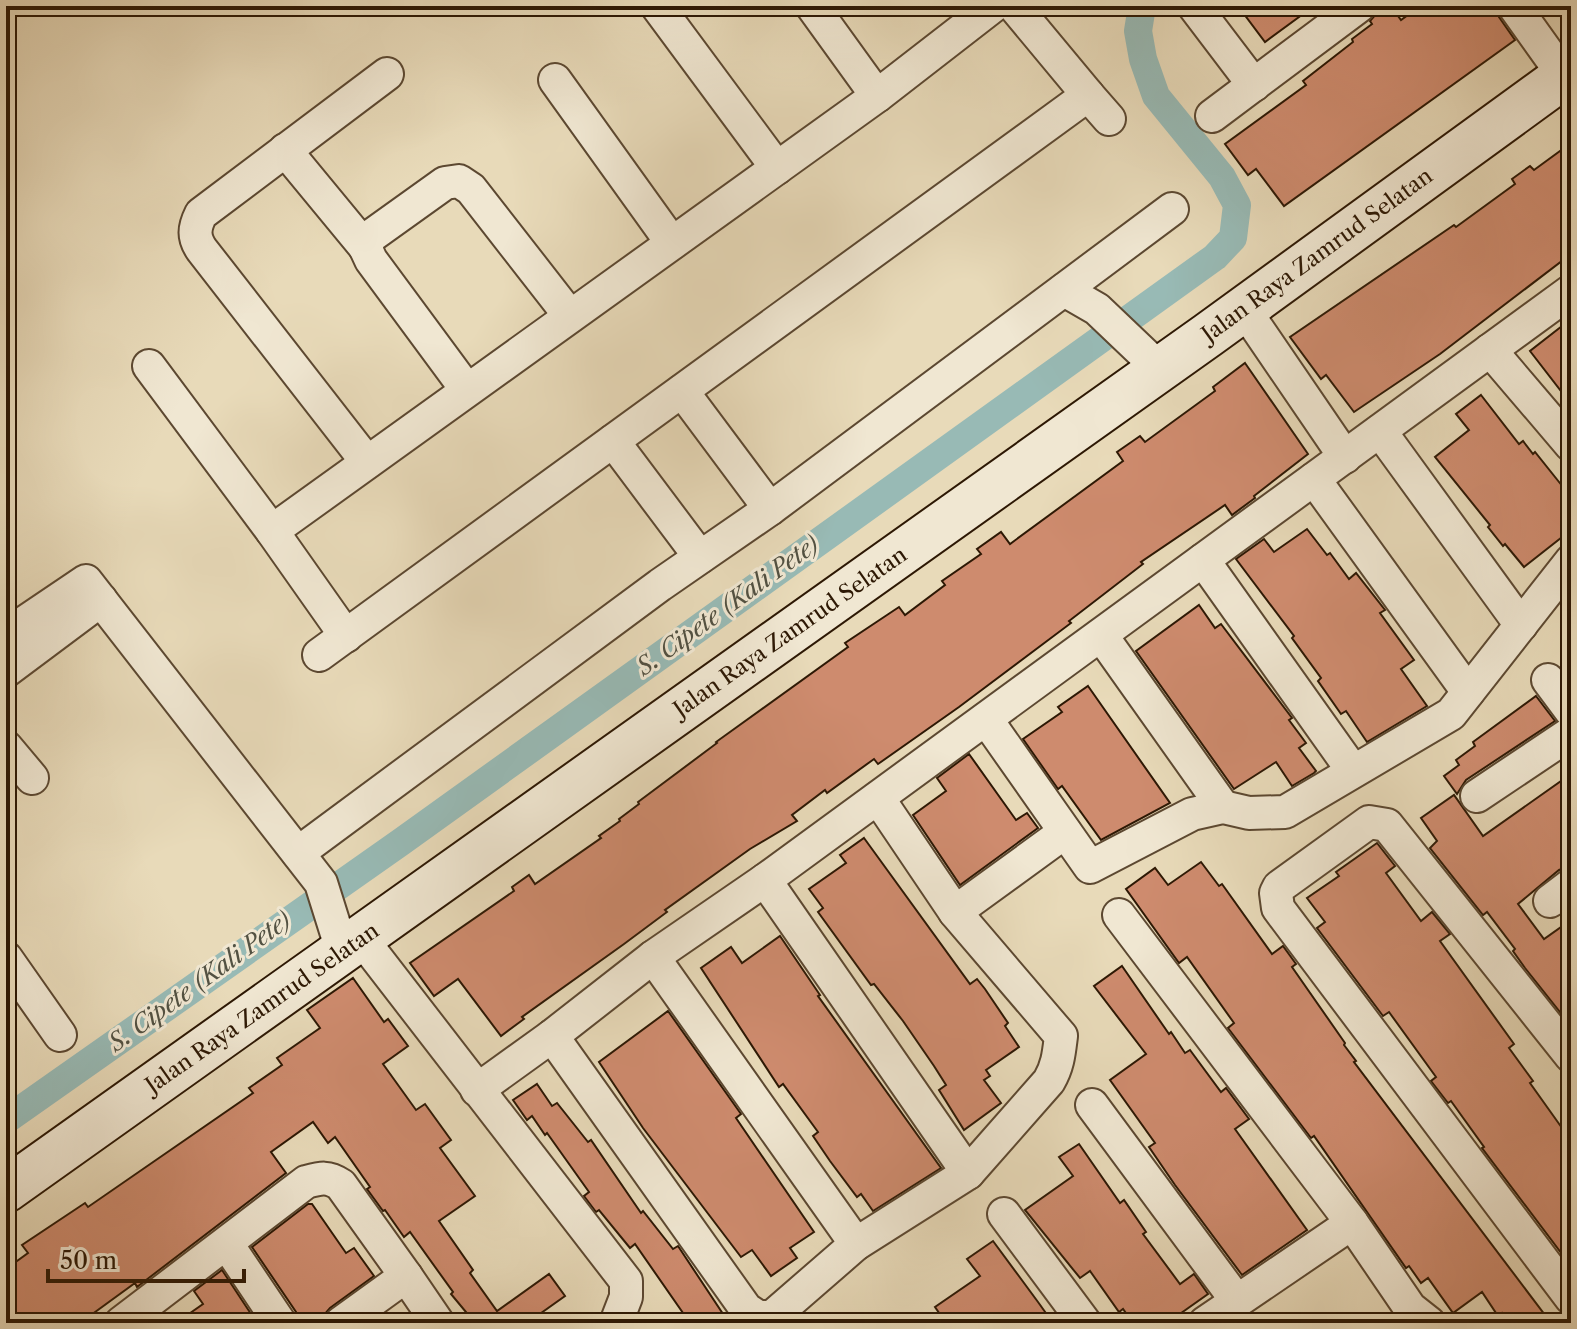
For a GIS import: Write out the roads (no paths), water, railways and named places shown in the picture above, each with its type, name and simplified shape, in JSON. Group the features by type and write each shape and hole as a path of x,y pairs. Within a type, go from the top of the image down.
{"street":[{"path":"657,6 777,168"},
{"path":"812,6 877,96"},
{"path":"272,531 877,96 993,6"},
{"path":"319,655 682,391 1098,107 1014,6"},
{"path":"1194,6 1254,85"},
{"path":"1514,6 1567,73"},
{"path":"1212,116 1354,7"},
{"name":"Jalan Raya Zamrud Selatan","path":"6,1190 1149,359 1244,309 1567,73"},
{"path":"367,462 196,241 195,228 201,214 387,74"},
{"path":"555,80 672,243"},
{"path":"285,150 365,247 371,260 467,390"},
{"path":"365,247 371,236 445,183 459,181 471,189 570,316"},
{"path":"298,853 700,557 770,509 1172,209"},
{"path":"1064,290 1097,309 1149,359"},
{"path":"477,1090 653,957 765,880 1571,291"},
{"path":"1244,309 1345,457"},
{"path":"1490,350 1571,445"},
{"path":"149,366 346,636"},
{"path":"682,391 770,509"},
{"path":"1380,431 1521,625"},
{"path":"613,441 700,557"},
{"path":"1314,479 1468,692"},
{"path":"1203,560 1353,771"},
{"path":"986,719 1090,867 1192,814 1223,807 1249,813 1285,812 1451,714 1571,561"},
{"path":"6,635 86,581 321,883 347,943 431,1025 477,1090 626,1281 626,1297 616,1323"},
{"path":"6,671 101,600"},
{"path":"1101,635 1223,807"},
{"path":"1548,680 1571,711"},
{"path":"1477,796 1571,733"},
{"path":"6,747 32,778"},
{"path":"552,1036 746,1309 758,1317 772,1317 856,1244 968,1173 1049,1081 1055,1070 1061,1036 955,912 878,798"},
{"path":"1571,1056 1387,825 1369,822 1279,887 1276,893 1278,908 1571,1298"},
{"path":"955,912 1065,832"},
{"path":"765,880 968,1173"},
{"path":"1119,915 1352,1223 1410,1308 1429,1323"},
{"path":"653,957 856,1244"},
{"path":"6,958 60,1035"},
{"path":"1092,1105 1237,1301"},
{"path":"121,1323 306,1182 330,1178 341,1185 438,1323"},
{"path":"1004,1214 1085,1323"},
{"path":"1205,1323 1352,1223"},
{"path":"227,1244 280,1323"},
{"path":"341,1323 406,1276"}],"waterway":[{"name":"S. Cipete (Kali Pete)","path":"6,1120 401,842 1215,257 1233,238 1237,205 1222,177 1156,96 1143,59 1138,31 1142,6"}]}
